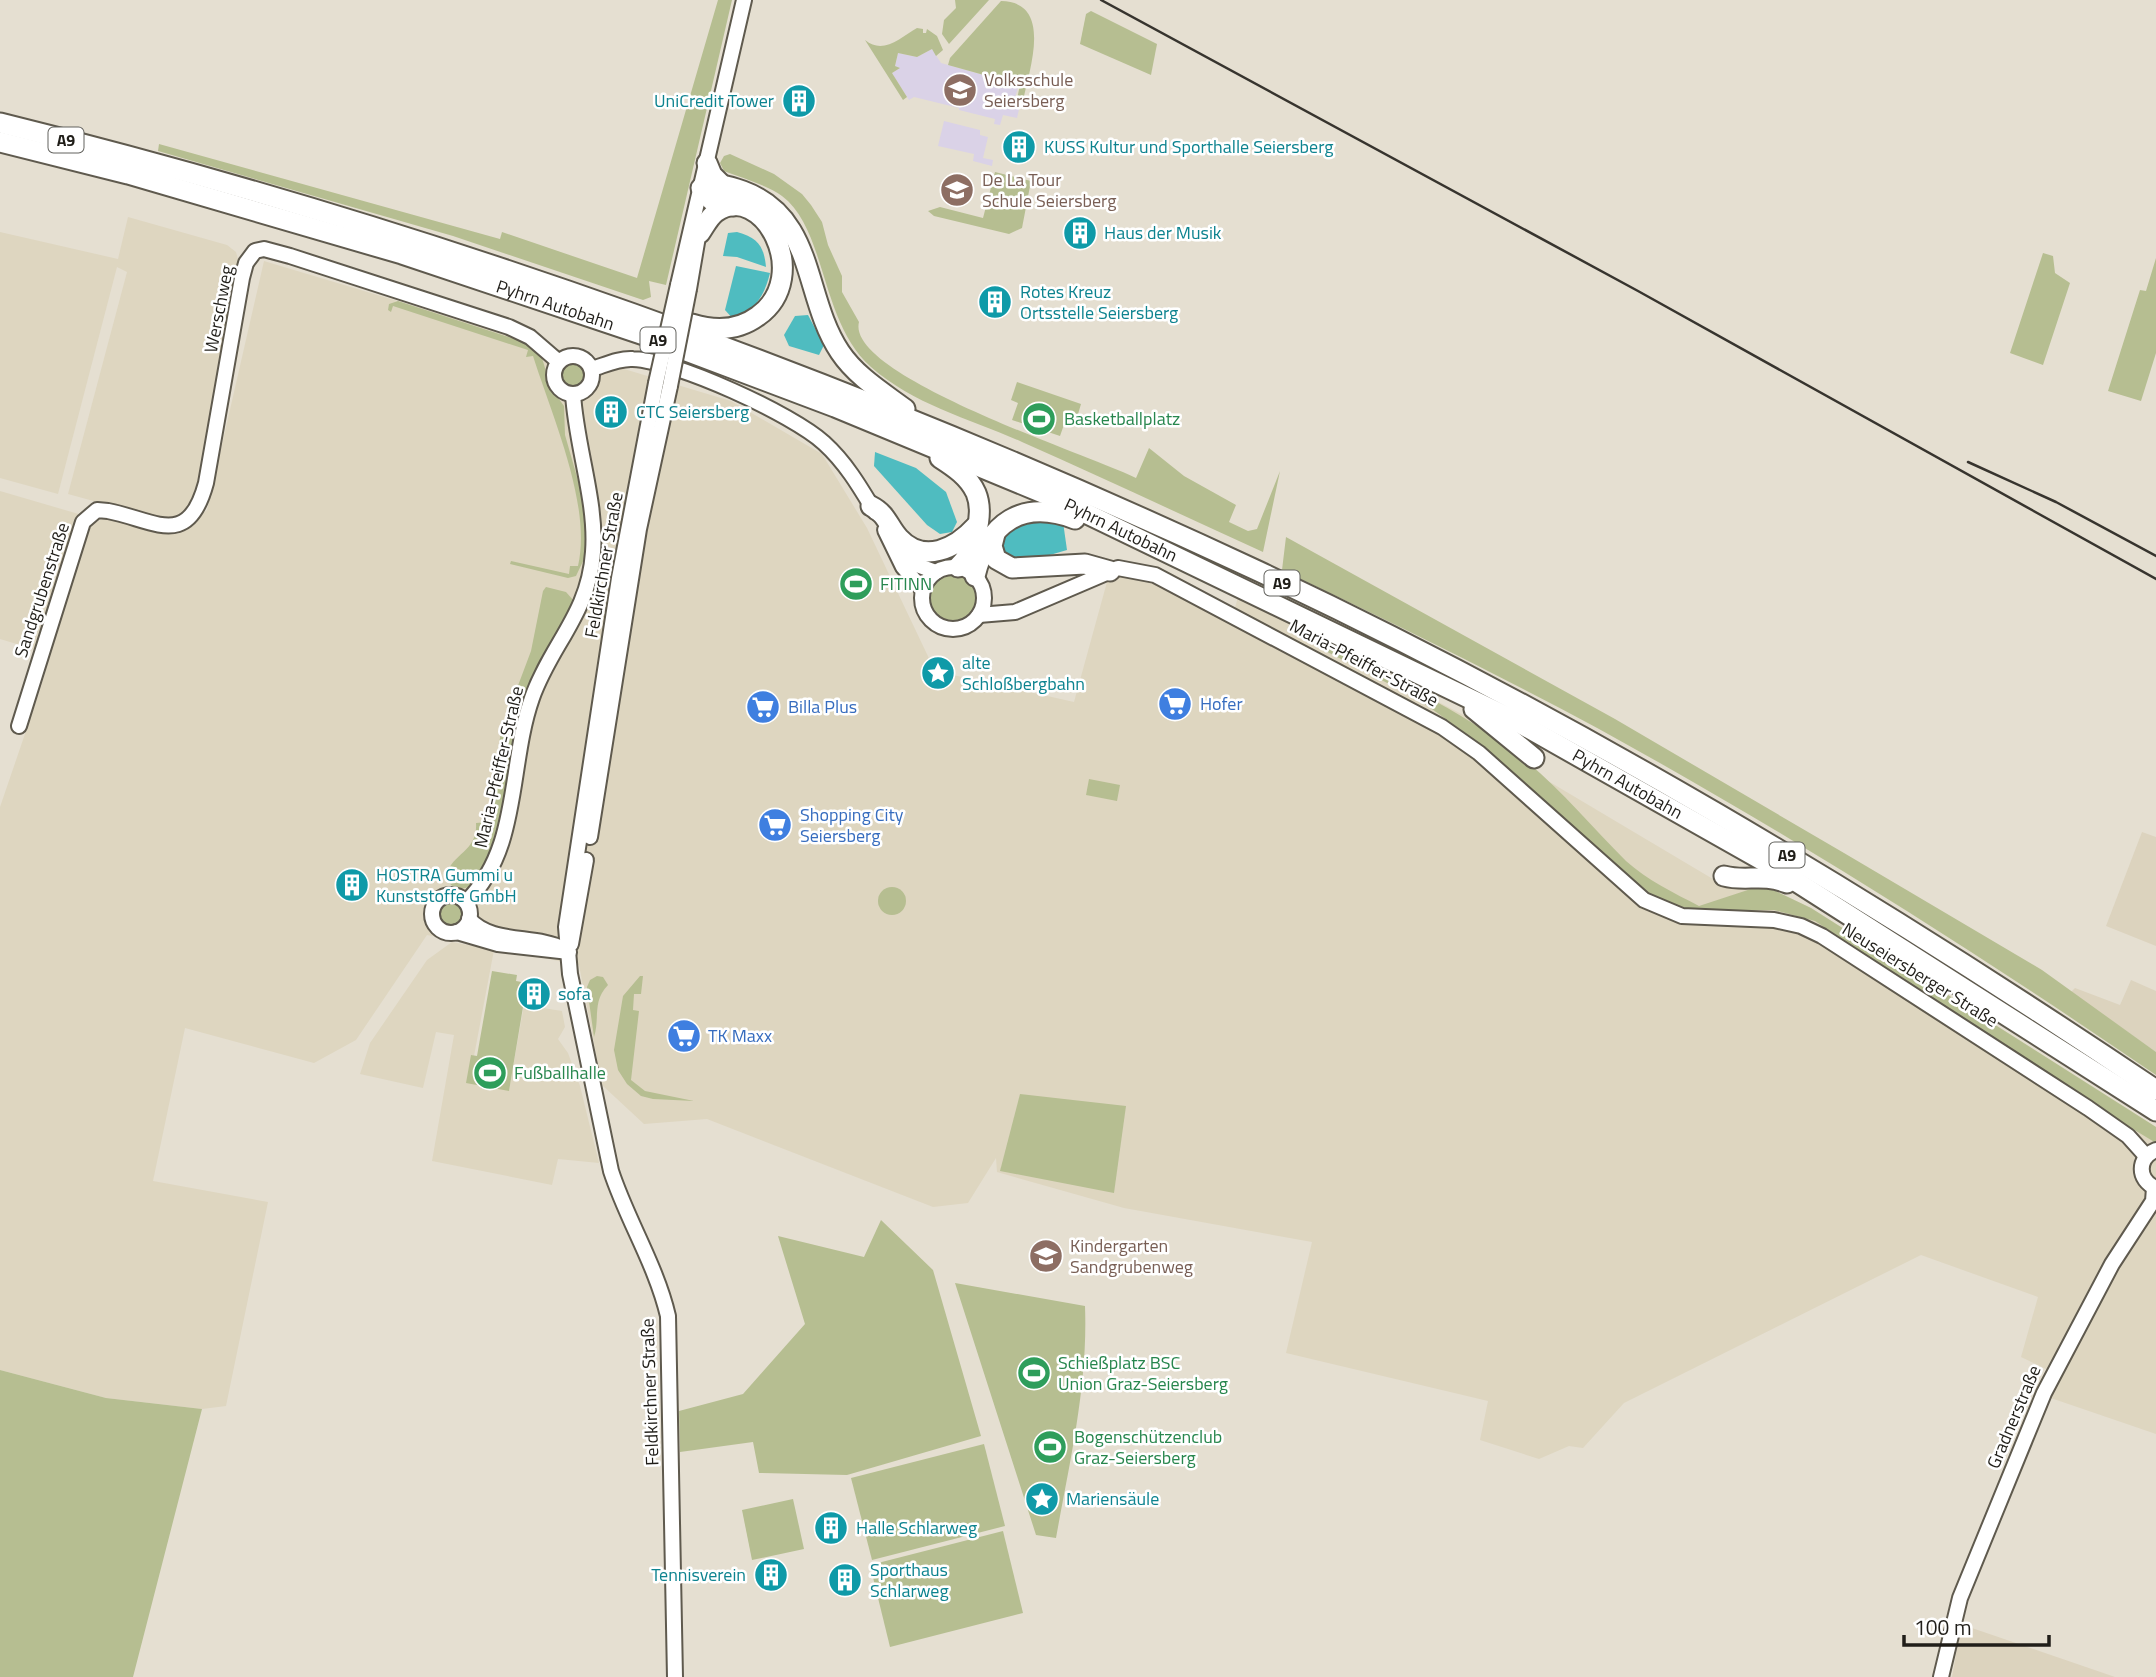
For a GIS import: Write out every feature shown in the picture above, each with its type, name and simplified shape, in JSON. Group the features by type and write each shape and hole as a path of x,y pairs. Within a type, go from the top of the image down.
{"highway":[{"name":"Pyhrn Autobahn","path":"0,123 141,159 353,221 650,319 928,426 1261,572 1520,703 1857,896 2020,999 2156,1090"},
{"name":"Pyhrn Autobahn","path":"0,142 128,174 402,254 739,369 1050,496 1129,535 1190,561 1514,720 1680,812 1815,894 2156,1111"},
{"path":"707,163 712,175 722,185 765,202 786,220 804,252 827,328 840,352 855,371 928,426"},
{"path":"650,319 667,317 705,328 727,329 742,325 767,309 781,287 784,274 782,249 765,222 747,209 711,200 702,188 722,185"},
{"path":"700,233 717,211 733,206"},
{"path":"911,438 961,471 976,494 979,515 970,551 958,567"},
{"path":"871,506 883,512 899,537 917,550 953,548 976,526"},
{"path":"975,576 982,553 995,533 1020,513 1039,510 1062,514 1118,535 1129,535"},
{"path":"995,533 992,546 996,559 1012,568 1084,564 1110,571"},
{"path":"1452,690 1534,758"},
{"path":"1724,876 1736,880 1754,876 1777,879 1815,894"}],"main road":[{"name":"Feldkirchner Straße","path":"675,1677 668,1316 660,1287 611,1171 570,974 569,952 576,929 663,384 684,287 700,233 702,188 744,0"},
{"name":"Feldkirchner Straße","path":"684,287 694,206 702,188"},
{"name":"Werschweg","path":"97,510 169,527 188,520 198,507 208,471 242,278 246,263 255,251 264,249 290,256 509,327 530,337 559,362"},
{"path":"576,356 587,361 592,369 589,386 573,394 563,391 556,382 555,372 559,362 576,356"},
{"path":"592,369 625,359 645,360 732,391 791,419 833,451 860,486 903,567 923,590 924,609 939,626 962,628 979,615 984,595 975,576 958,567 936,572 914,564 893,545"},
{"name":"Maria-Pfeiffer-Straße","path":"466,902 481,887 499,856 533,696 573,624 590,573 593,528 576,433 573,394"},
{"name":"Sandgrubenstraße","path":"19,726 83,522 97,510"},
{"name":"Maria-Pfeiffer-Straße","path":"979,615 1015,612 1058,596 1110,571 1126,568 1155,575 1442,727 1479,753 1644,900"},
{"path":"923,590 936,572"},
{"name":"Maria-Pfeiffer-Straße","path":"984,595 996,602 1026,606"},
{"path":"446,895 458,896 466,902 469,919 486,932 544,941 569,952 498,944 457,932 447,932 437,926 433,910 437,901 446,895"},
{"name":"Neuseiersberger Straße","path":"1644,900 1682,916 1773,920 1801,926 1822,936 2088,1108 2151,1153"},
{"path":"457,932 469,919"},
{"name":"Gradnerstraße","path":"1941,1677 1960,1598 2054,1371 2112,1264 2153,1201 2155,1188 2142,1174 2151,1153"}],"shaded area":[{"name":"Volksschule Seiersberg","path":"932,49 941,63 1019,85 1013,103 1020,105 1017,118 1003,115 1000,125 994,124 995,119 959,108 914,97 909,100 892,73 900,68 895,66 898,53 917,57"},
{"name":"Volksschule Seiersberg","path":"944,121 980,130 980,135 988,137 983,158 993,160 992,166 973,161 974,154 938,146"},
{"path":"128,217 227,245 236,252 239,263 197,494 187,513 176,520 148,516 68,494 127,272 117,267 58,494 0,478 0,232 118,259"},
{"path":"264,261 731,401 822,454 867,528 935,671 1074,702 1110,571 1126,568 1233,615 1238,597 1469,718 1522,758 1533,772 1723,885 1763,885 1811,908 2156,1127 2156,1434 2042,1395 2052,1372 2021,1357 2038,1297 1921,1255 1624,1403 1583,1448 1569,1446 1539,1459 1480,1440 1488,1401 1286,1353 1312,1242 1124,1208 997,1172 996,1158 968,1203 933,1207 707,1119 644,1124 602,1085 579,965 427,935 356,1040 314,1063 185,1028 153,1181 268,1202 226,1406 202,1409 106,1398 0,1370 0,807 40,690 88,527 104,518 178,534 207,510"},
{"path":"0,491 82,515 40,651 0,639"},
{"path":"2142,832 2156,837 2156,946 2106,926"},
{"path":"452,942 494,950 474,1056 471,1055 509,1090 524,1005 562,1011 565,1027 558,1039 568,1053 580,1086 599,1163 558,1159 552,1185 432,1161 454,1035 436,1032 423,1088 360,1074 370,1043 427,960"},
{"path":"2131,980 2156,991 2156,1052 2071,992 2075,988 2120,1005"},
{"path":"1961,1627 1969,1627 2115,1677 1952,1677"}],"green space":[{"path":"718,0 732,0 666,285 649,281 651,297 643,300 453,236 158,151 159,144 500,239 502,232 637,278"},
{"path":"955,0 989,0 949,44 942,34 944,20 956,8"},
{"path":"1001,1 1017,4 1028,13 1033,25 1033,56 1023,101 1017,99 1020,85 948,65 950,58"},
{"path":"1091,11 1157,44 1151,75 1080,44 1086,14"},
{"path":"917,28 923,29 923,33 926,33 927,29 937,36 943,50 936,56 932,49 917,57 898,53 895,66 900,68 892,73 907,97 903,100 865,40 878,46 885,45"},
{"path":"730,154 774,174 802,194 822,222 828,245 842,276 842,292 859,322 865,343 890,366 929,389 976,412 1136,478 1149,448 1184,476 1236,505 1229,522 1248,531 1257,529 1280,471 1263,552 1022,442 924,401 888,380 871,367 854,348 842,326 808,231 797,211 776,192 724,171 720,163 724,156"},
{"path":"995,172 1031,181 1022,228 1009,234 934,216 928,211 940,207 983,218"},
{"path":"2043,253 2053,256 2055,273 2070,283 2043,365 2010,353"},
{"path":"2156,258 2156,353 2141,401 2108,391 2140,290 2146,291"},
{"path":"398,301 515,339 528,345 542,358 551,388 564,406 565,435 581,491 587,532 585,557 576,576 568,578 510,564 511,561 569,574 570,566 578,566 581,542 580,516 568,461 533,356 526,357 528,350 393,306 391,312 388,310 389,304"},
{"path":"574,362 583,366 587,375 583,384 574,388 565,384 561,375 565,366"},
{"path":"1017,382 1081,404 1076,421 1066,419 1060,436 1012,420 1018,403 1011,400"},
{"path":"1286,537 1615,719 2042,970 2156,1052 2156,1075 1882,895 1741,810 1521,688 1282,570"},
{"path":"953,572 963,574 971,580 977,588 977,608 971,616 963,622 953,624 943,622 935,616 929,608 927,598 929,588 935,580 943,574"},
{"path":"546,587 566,592 574,601 525,694 495,842 482,872 470,886 458,888 449,883 446,875 473,840 476,823 488,822 501,731 531,651"},
{"path":"1321,641 1448,708 1520,756 1626,861 1661,886 1699,906 1763,885 1811,908 2156,1127 2156,1143 2085,1100 1815,921 1774,910 1691,911 1651,897 1461,730 1418,699 1314,645"},
{"path":"1089,779 1120,785 1117,801 1086,795"},
{"path":"892,887 902,891 906,901 902,911 892,915 882,911 878,901 882,891"},
{"path":"451,900 461,904 465,914 461,924 451,928 441,924 437,914 441,904"},
{"path":"492,971 517,975 516,981 527,983 509,1091 466,1083 471,1055 477,1056"},
{"path":"597,976 603,977 608,985 598,1004 594,1037 587,987 590,980"},
{"path":"640,976 643,976 641,994 634,994 633,1010 639,1011 631,1080 645,1091 694,1101 641,1096 627,1084 618,1070 614,1050 623,996"},
{"path":"1020,1094 1126,1106 1114,1193 1000,1171"},
{"path":"881,1220 933,1270 981,1436 847,1475 759,1473 753,1442 680,1452 679,1411 743,1394 805,1324 778,1236 864,1257"},
{"name":"Schießplatz BSC Union Graz-Seiersberg","path":"955,1283 1085,1306 1081,1394 1056,1538 1036,1535"},
{"path":"0,1370 106,1398 202,1409 133,1677 0,1677"},
{"path":"984,1444 1005,1526 872,1560 851,1478"},
{"path":"793,1499 804,1549 752,1560 742,1510"},
{"path":"1003,1531 1023,1613 890,1647 870,1565"}],"water":[{"path":"737,232 759,244 766,267 737,257 723,256 728,233"},
{"path":"736,266 770,273 758,302 734,320 725,310"},
{"path":"808,315 824,345 819,355 789,346 784,335 795,316"},
{"path":"875,452 916,468 946,492 957,522 952,532 940,534 927,525 874,466"},
{"path":"1026,520 1063,522 1067,550 1036,559 1007,557 1002,549 1004,536"}],"railway":[{"path":"1101,0 1638,291 2156,579"},
{"path":"1968,462 2056,502 2156,556"}],"place":[{"name":"Volksschule Seiersberg","path":"960,90"},
{"name":"UniCredit Tower","path":"799,101"},
{"name":"KUSS Kultur und Sporthalle Seiersberg","path":"1019,147"},
{"name":"De La Tour Schule Seiersberg","path":"957,190"},
{"name":"Haus der Musik","path":"1080,233"},
{"name":"Rotes Kreuz Ortsstelle Seiersberg","path":"995,302"},
{"name":"CTC Seiersberg","path":"611,412"},
{"name":"Basketballplatz","path":"1039,419"},
{"name":"FITINN","path":"856,584"},
{"name":"alte Schloßbergbahn","path":"938,673"},
{"name":"Hofer","path":"1175,704"},
{"name":"Billa Plus","path":"763,707"},
{"name":"Shopping City Seiersberg","path":"775,825"},
{"name":"HOSTRA Gummi u Kunststoffe GmbH","path":"352,885"},
{"name":"sofa","path":"534,994"},
{"name":"TK Maxx","path":"684,1036"},
{"name":"Fußballhalle","path":"490,1073"},
{"name":"Kindergarten Sandgrubenweg","path":"1046,1256"},
{"name":"Schießplatz BSC Union Graz-Seiersberg","path":"1034,1373"},
{"name":"Bogenschützenclub Graz-Seiersberg","path":"1050,1447"},
{"name":"Mariensäule","path":"1042,1499"},
{"name":"Halle Schlarweg","path":"831,1528"},
{"name":"Tennisverein","path":"771,1575"},
{"name":"Sporthaus Schlarweg","path":"845,1580"}]}
